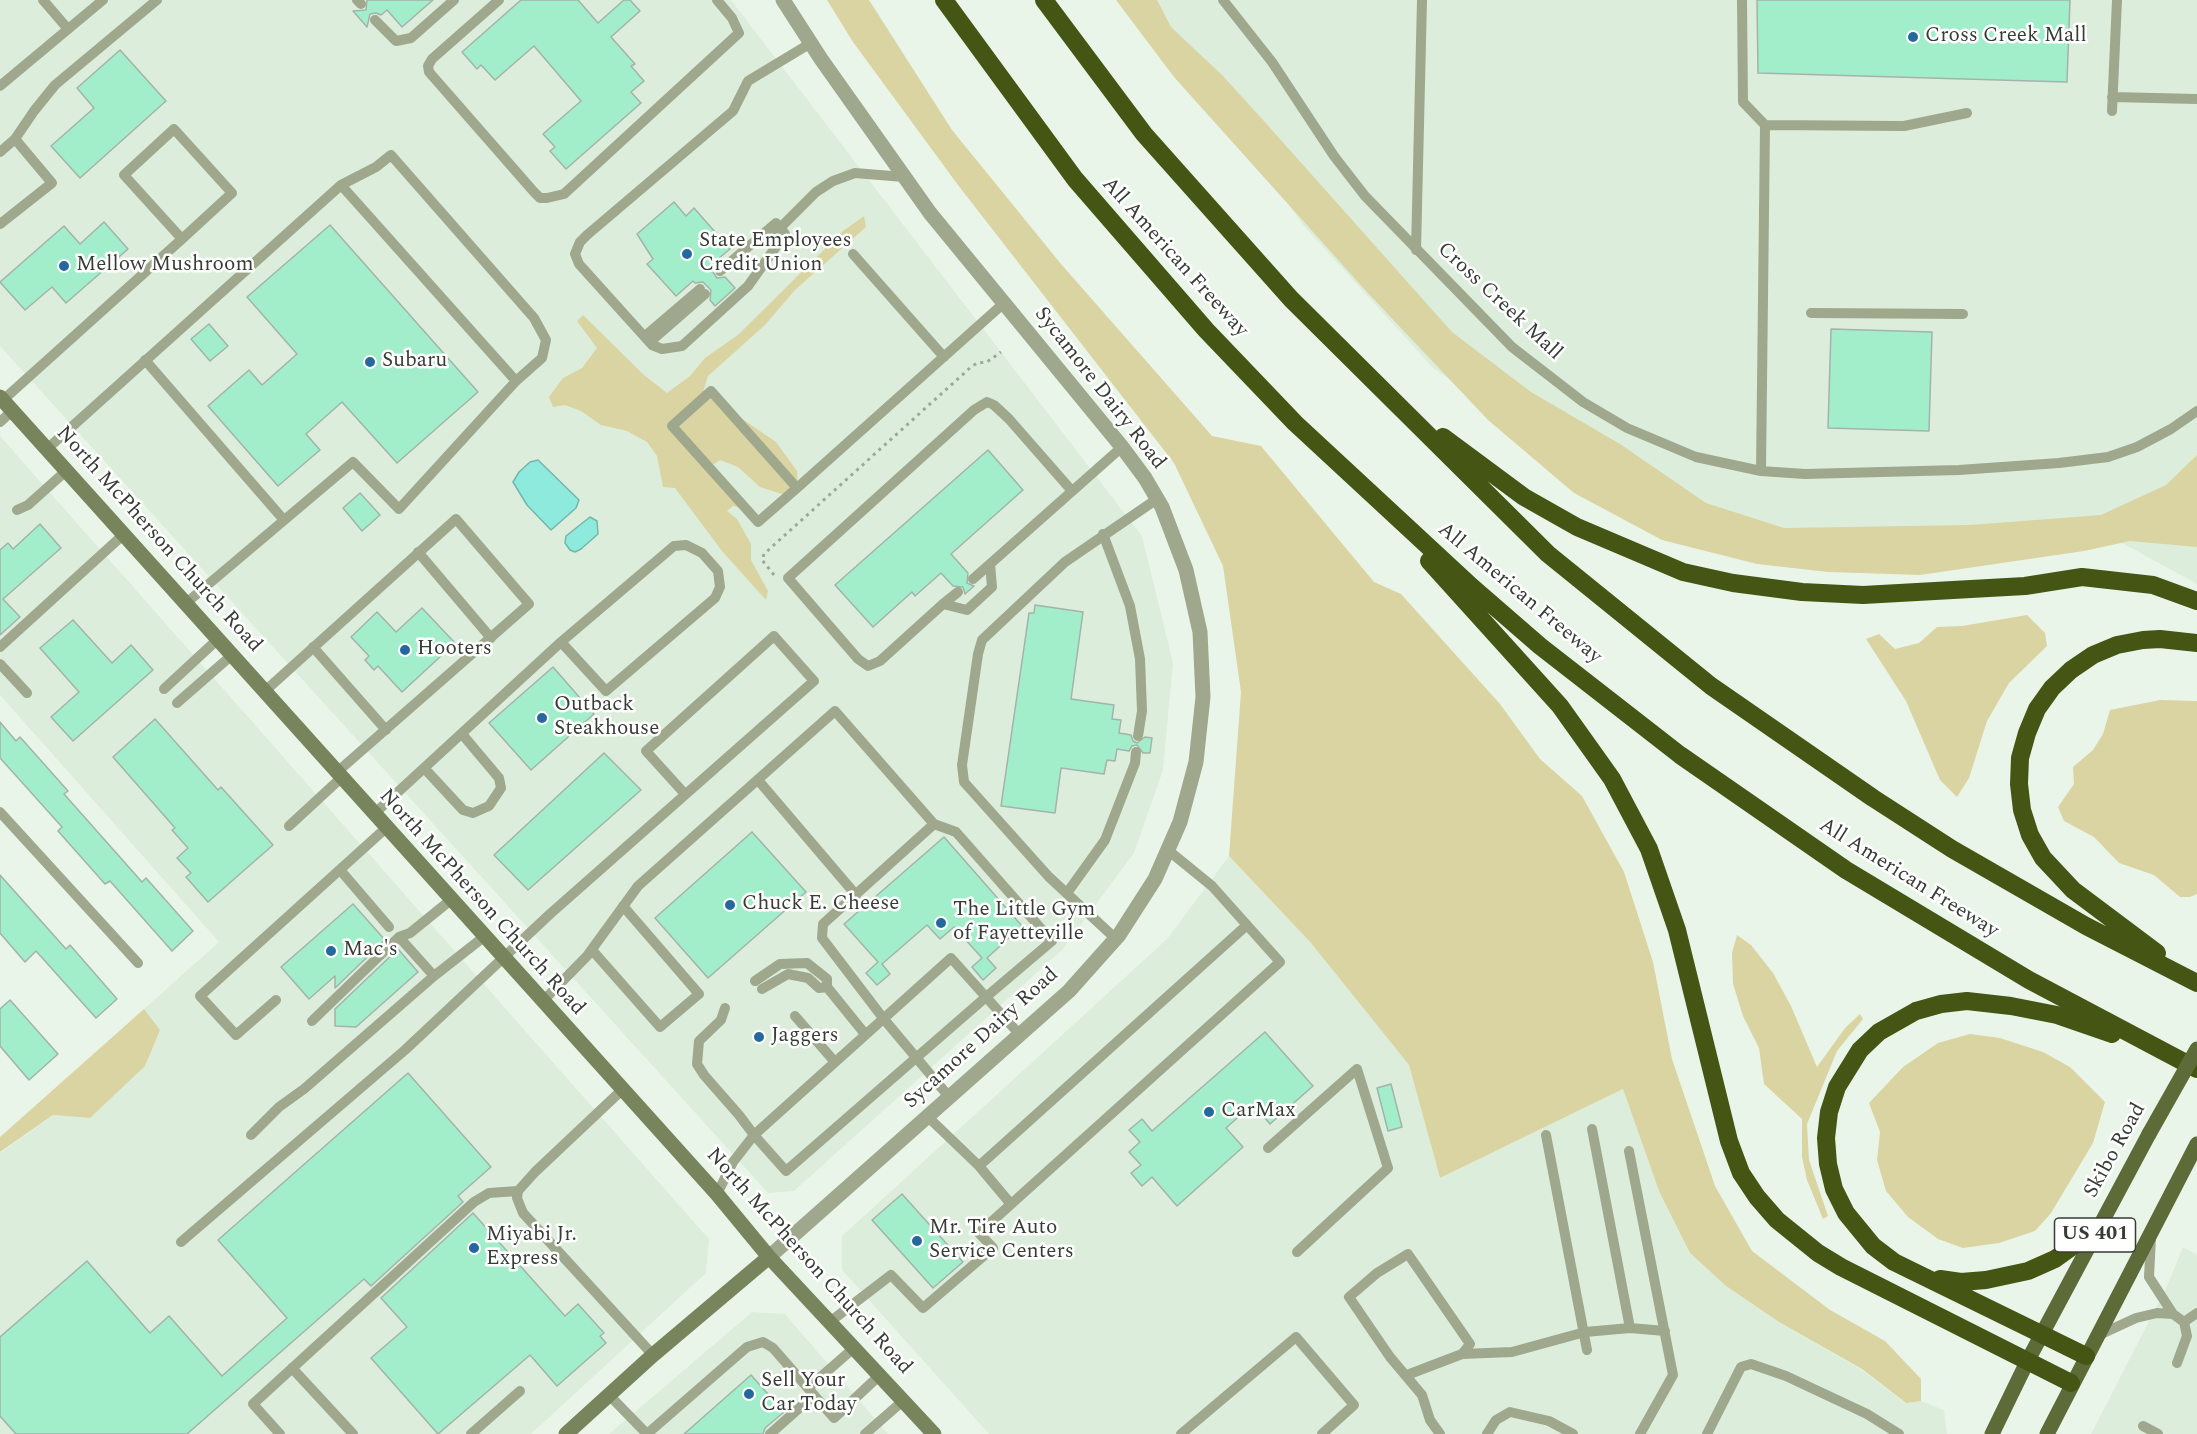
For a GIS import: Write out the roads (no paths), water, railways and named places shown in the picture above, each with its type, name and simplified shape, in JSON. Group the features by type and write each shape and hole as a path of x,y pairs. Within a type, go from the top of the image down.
{"highway":[{"name":"All American Freeway","path":"944,0 1075,179 1206,330 1295,423 1540,646 1680,755 1781,826 1903,905 2030,980 2197,1069"},
{"path":"1044,0 1144,134 1291,299 1368,378 1548,554 1711,686 1873,798 1952,849 2086,926 2197,983"},
{"path":"1368,378 1489,473 1524,497 1576,527 1683,572 1733,584 1863,595 2025,586 2082,577 2152,585 2197,601"},
{"path":"1344,469 1560,706 1612,779 1649,849 1677,930 1729,1140 1741,1173 1757,1197 1777,1220 1818,1253 2071,1383"},
{"path":"2197,643 2160,639 2126,643 2093,655 2071,669 2052,688 2037,709 2026,733 2020,758 2019,784 2022,810 2030,835 2054,872 2073,890 2197,983"},
{"path":"2086,1356 2041,1336 1894,1262 1861,1234 1838,1197 1828,1164 1828,1121 1837,1087 1860,1050 1879,1032 1916,1011 1941,1004 1967,1002 2011,1006 2057,1015 2160,1049"},
{"path":"1918,1273 1960,1282 1986,1280 2028,1271 2055,1259 2098,1228"}],"main road":[{"name":"North McPherson Church Road","path":"5,402 452,899 504,960 717,1194 769,1257 881,1374 934,1434"},
{"name":"Skibo Road","path":"1992,1434 2027,1362 2098,1228 2197,1049"},
{"name":"US 401","path":"2047,1434 2071,1383 2194,1150"},
{"name":"Sycamore Dairy Road","path":"566,1434 653,1354 769,1257"}],"street":[{"name":"Sycamore Dairy Road","path":"769,1257 1069,991 1116,939 1155,879 1180,822 1196,762 1203,697 1200,632 1186,570 1157,499 1122,447 930,213 783,0"}],"lane":[{"path":"43,0 68,29"},
{"path":"0,86 103,0"},
{"path":"0,152 15,140 33,111 56,85 157,0"},
{"path":"375,20 396,41 411,38 454,0"},
{"path":"498,0 432,59 428,66 429,72 540,198 564,194 739,33 732,18 717,0"},
{"name":"Cross Creek Mall","path":"1223,0 1272,62 1334,156 1365,196 1512,347 1573,396 1627,428 1696,457 1761,471 1805,474 1959,470 2098,458 2136,447 2172,429 2197,411"},
{"path":"1416,250 1422,0"},
{"path":"1742,0 1743,102 1765,125 1761,471"},
{"path":"2112,111 2116,0"},
{"path":"778,226 785,234 748,286 682,346 662,349 647,339 579,264 575,254 580,242 733,111 748,81 811,43"},
{"path":"2112,97 2197,99"},
{"path":"1765,125 1904,126 1967,113"},
{"path":"0,422 5,402 232,193 174,129 124,175 182,239"},
{"path":"0,224 52,183 15,140"},
{"path":"47,449 341,185 376,167 391,155 534,318 546,340 542,358 516,381 399,509 353,462 185,604"},
{"path":"723,274 816,192 833,181 855,173 904,177"},
{"path":"341,185 516,381"},
{"path":"853,254 944,357"},
{"path":"647,339 702,292"},
{"path":"797,488 711,391 672,426 758,522 797,488 1004,303"},
{"path":"1811,313 1963,314"},
{"path":"145,360 283,519"},
{"path":"958,592 880,661 867,666 858,660 788,578 974,410 987,402 994,405 1009,419 1072,491"},
{"path":"973,579 1122,447"},
{"path":"17,510 28,506 66,471"},
{"path":"1116,939 1067,893 964,782 962,765 982,640 1065,562 1157,499"},
{"path":"265,690 456,519 529,604 386,730 289,826"},
{"path":"1103,534 1130,606 1140,659 1142,711 1138,736"},
{"path":"0,647 123,535"},
{"path":"374,814 561,642 674,546 686,545 702,553 718,571 720,588 715,598 606,691 561,642"},
{"path":"418,552 491,638"},
{"path":"943,604 967,610 992,587 990,564"},
{"path":"181,1242 405,1050 504,960 550,914 813,681 774,636 646,751 684,793"},
{"path":"164,689 218,639"},
{"path":"313,647 386,730"},
{"path":"177,703 232,655"},
{"path":"0,664 27,693"},
{"path":"543,1001 591,950 638,886 835,711 934,824 956,832 1052,940 786,1171 697,1064 699,1041 726,1014"},
{"path":"425,769 463,810 474,813 489,806 501,789 499,778 462,734"},
{"path":"1067,893 1105,840 1135,763 1136,752"},
{"path":"758,780 856,895"},
{"path":"0,812 138,963"},
{"path":"934,824 823,924 822,938 883,1018 950,1098"},
{"path":"276,1000 236,1035 200,996 387,828"},
{"path":"831,1321 891,1275 922,1308 993,1248 979,1233 1010,1203 1280,962 1212,886 1168,851"},
{"path":"341,871 389,927"},
{"path":"312,1021 399,937 410,933 452,899"},
{"path":"591,950 660,1027 699,994 623,906"},
{"path":"979,1166 1247,925"},
{"path":"251,1135 279,1107 304,1089 434,976 485,936"},
{"path":"399,937 434,976"},
{"path":"717,1194 733,1162 754,1135 951,958 1020,1035"},
{"path":"758,985 789,974 807,978 819,988 827,987 865,1034"},
{"path":"795,1016 834,1061"},
{"path":"1268,1148 1357,1069 1388,1168 1297,1252"},
{"path":"623,1089 518,1191 517,1198 523,1213 653,1354"},
{"path":"928,1117 979,1166 1010,1203"},
{"path":"1592,1129 1630,1328"},
{"path":"1546,1135 1587,1350"},
{"path":"1629,1151 1673,1375 1640,1434"},
{"path":"280,1434 253,1404 474,1202 489,1193 518,1191"},
{"path":"2151,1231 2149,1277 2173,1314 2184,1323 2187,1336 2177,1363"},
{"path":"1440,1434 1430,1420 1422,1395 1390,1357 1349,1297 1377,1273 1408,1254 1470,1344 1462,1354"},
{"path":"2096,1336 2136,1318 2157,1313 2173,1314"},
{"path":"2184,1323 2197,1313"},
{"path":"1407,1375 1462,1354 1512,1352 1585,1332 1630,1328 1665,1331"},
{"path":"1181,1434 1296,1337 1354,1405 1322,1434"},
{"path":"609,1395 647,1434 747,1347 763,1342 773,1348 834,1418 881,1374"},
{"path":"770,1434 855,1347"},
{"path":"1707,1434 1741,1367 1751,1364 1786,1376 1867,1414 1899,1434"},
{"path":"292,1368 353,1434"},
{"path":"471,1434 520,1391"},
{"path":"866,1434 904,1400"},
{"path":"1487,1434 1496,1420 1510,1412 1549,1421 1574,1434"},
{"path":"2143,1426 2158,1434"}],"water":[{"path":"538,460 579,500 576,508 551,530 527,505 513,482 519,472 530,462"},
{"path":"590,517 597,521 598,534 581,549 575,552 570,550 565,543 566,536"}],"place":[{"name":"Cross Creek Mall","path":"1913,37"},
{"name":"State Employees Credit Union","path":"687,254"},
{"name":"Mellow Mushroom","path":"64,266"},
{"name":"Subaru","path":"370,362"},
{"name":"Hooters","path":"405,650"},
{"name":"Outback Steakhouse","path":"542,718"},
{"name":"Chuck E. Cheese","path":"730,905"},
{"name":"The Little Gym of Fayetteville","path":"941,923"},
{"name":"Mac's","path":"331,951"},
{"name":"Jaggers","path":"759,1037"},
{"name":"CarMax","path":"1209,1112"},
{"name":"Mr. Tire Auto Service Centers","path":"917,1241"},
{"name":"Miyabi Jr. Express","path":"474,1248"},
{"name":"Sell Your Car Today","path":"749,1394"}]}
